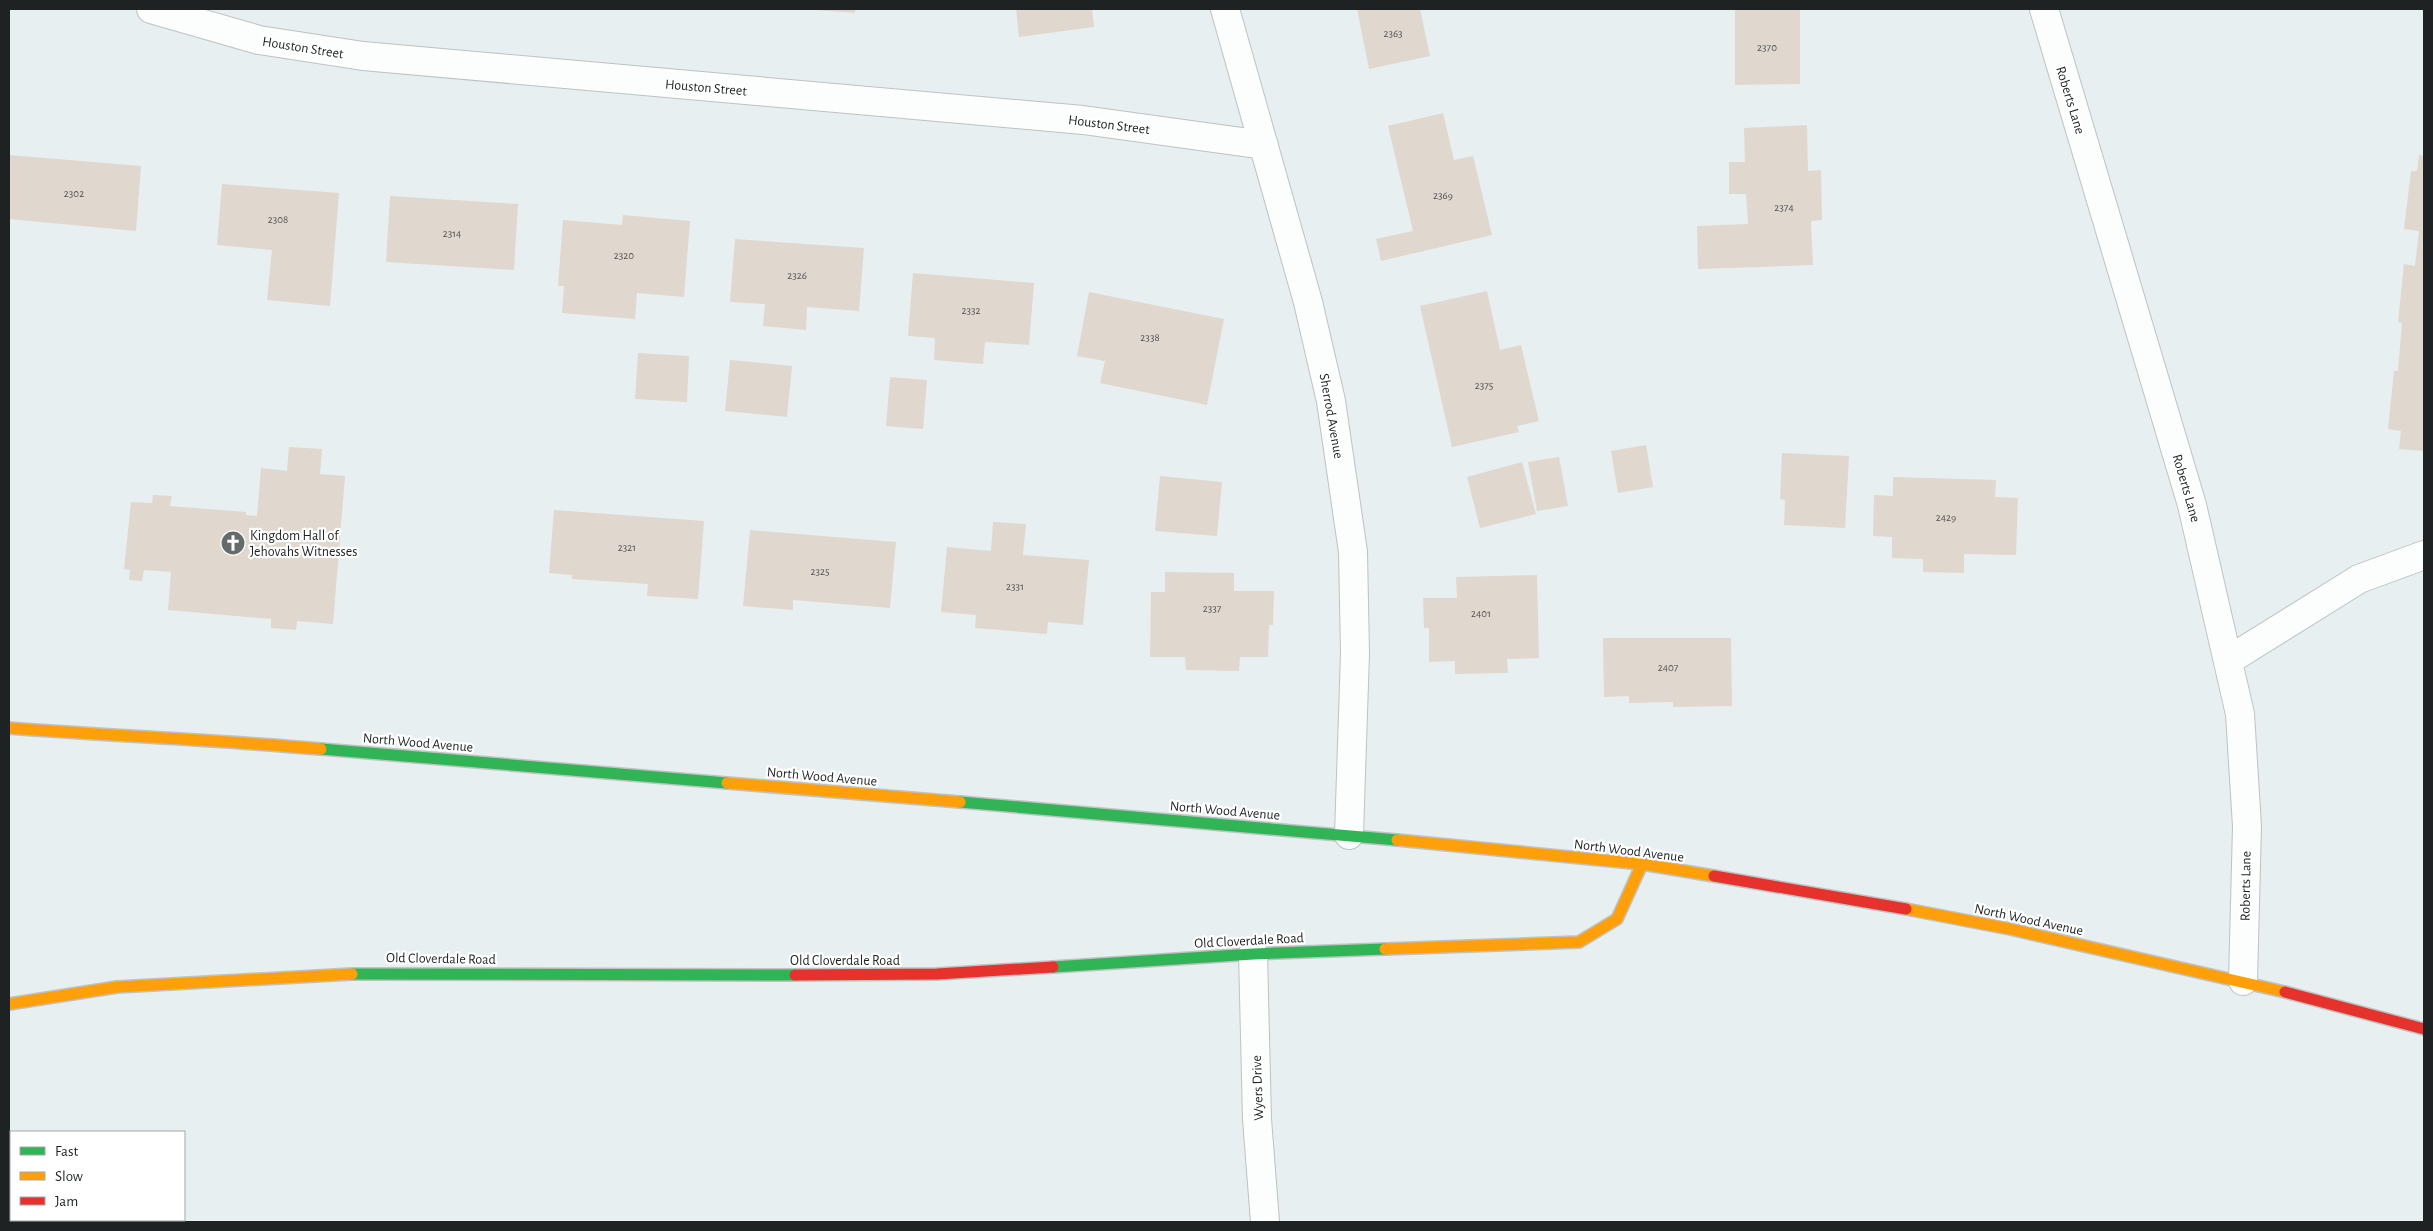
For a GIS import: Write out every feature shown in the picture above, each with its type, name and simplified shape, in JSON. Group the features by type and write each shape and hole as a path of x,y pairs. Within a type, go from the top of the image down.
{"main road":[{"name":"North Wood Avenue","path":"9,727 113,736 214,740 1349,835 1642,864 1918,911 2243,981 2424,1029"},
{"name":"Old Cloverdale Road","path":"9,1004 117,987 374,972 682,976 937,974 1253,954 1579,942 1616,919 1642,864"}],"street":[{"name":"Houston Street","path":"151,9 258,40 364,56 1083,120 1264,145"},
{"name":"Sherrod Avenue","path":"1225,9 1308,302 1331,401 1353,552 1355,653 1349,835"},
{"name":"Roberts Lane","path":"2044,9 2192,505 2229,660 2240,714 2247,826 2243,981"},
{"path":"2229,660 2359,579 2424,555"},
{"name":"Wyers Drive","path":"1253,954 1258,1119 1265,1222"}],"building":[{"path":"855,9 855,13 815,10"},
{"path":"1016,9 1092,9 1094,27 1019,37"},
{"path":"1357,9 1420,9 1430,56 1369,69"},
{"path":"1735,9 1800,9 1800,84 1735,85"},
{"path":"1443,113 1454,160 1473,156 1492,235 1381,261 1376,239 1413,231 1388,126"},
{"path":"1807,125 1808,171 1821,170 1822,220 1811,221 1813,265 1698,269 1697,226 1748,224 1746,194 1729,194 1729,162 1745,162 1744,128"},
{"path":"9,155 141,166 136,231 9,219"},
{"path":"2419,155 2424,156 2424,451 2399,449 2401,431 2388,429 2394,371 2398,371 2402,323 2398,322 2404,264 2415,266 2419,231 2404,229 2411,171 2417,171"},
{"path":"222,184 339,193 330,306 267,300 272,250 217,245"},
{"path":"390,196 518,204 514,270 386,262"},
{"path":"623,215 690,221 684,297 637,293 635,319 562,313 564,286 558,286 563,220 622,225"},
{"path":"735,239 864,248 859,311 807,307 806,330 763,326 765,304 730,302"},
{"path":"913,273 1034,283 1029,345 985,342 983,364 934,360 935,338 908,336"},
{"path":"1487,291 1500,350 1521,345 1539,421 1517,426 1519,432 1452,447 1420,306"},
{"path":"1089,292 1224,319 1207,405 1100,383 1105,361 1077,356"},
{"path":"638,353 689,356 687,402 635,399"},
{"path":"730,360 792,366 787,417 725,411"},
{"path":"890,377 927,380 923,429 886,426"},
{"path":"1646,445 1653,487 1618,493 1611,451"},
{"name":"Kingdom Hall of Jehovahs Witnesses","path":"289,447 322,449 320,474 345,476 333,624 297,621 296,630 271,628 271,619 168,610 171,572 144,570 142,581 129,580 130,570 124,569 131,502 152,503 153,495 172,496 170,506 246,512 246,515 257,516 261,468 287,471"},
{"path":"1782,453 1849,456 1845,528 1784,525 1785,500 1780,499"},
{"path":"1559,457 1568,506 1537,511 1528,462"},
{"path":"1522,462 1536,514 1480,528 1467,477"},
{"path":"1160,476 1222,482 1217,536 1155,531"},
{"path":"1893,477 1996,480 1995,497 2018,498 2016,555 1964,554 1964,573 1923,572 1923,559 1892,558 1892,537 1873,536 1874,495 1893,496"},
{"path":"554,510 704,521 698,599 647,596 648,584 572,579 572,575 549,573"},
{"path":"993,522 1026,524 1023,555 1089,560 1083,625 1048,622 1047,634 975,628 976,615 941,612 947,547 991,551"},
{"path":"750,530 896,542 890,608 793,600 793,610 743,606"},
{"path":"1165,572 1234,573 1234,591 1274,591 1273,625 1269,625 1268,657 1240,657 1239,671 1186,670 1185,657 1150,657 1151,592 1165,592"},
{"path":"1537,575 1539,658 1507,659 1508,673 1455,674 1455,661 1429,662 1429,628 1424,628 1423,598 1457,598 1456,577"},
{"path":"1603,638 1731,638 1732,706 1673,707 1673,702 1629,703 1629,696 1604,697"}],"traffic: fast":[{"path":"321,749 727,783"},
{"path":"960,802 1397,840"},
{"path":"1053,967 1253,954 1385,949"},
{"path":"352,974 795,975"}],"traffic: slow":[{"path":"9,728 321,749"},
{"path":"727,783 960,802"},
{"path":"1397,840 1642,864 1714,876"},
{"path":"1385,949 1579,942 1617,919 1642,864"},
{"path":"1906,909 2010,929 2285,992"},
{"path":"9,1004 117,987 352,974"}],"traffic: jam":[{"path":"1714,876 1906,909"},
{"path":"795,975 937,974 1053,967"},
{"path":"2285,992 2424,1029"}],"place":[{"name":"Kingdom Hall of Jehovahs Witnesses","path":"233,543"}]}
